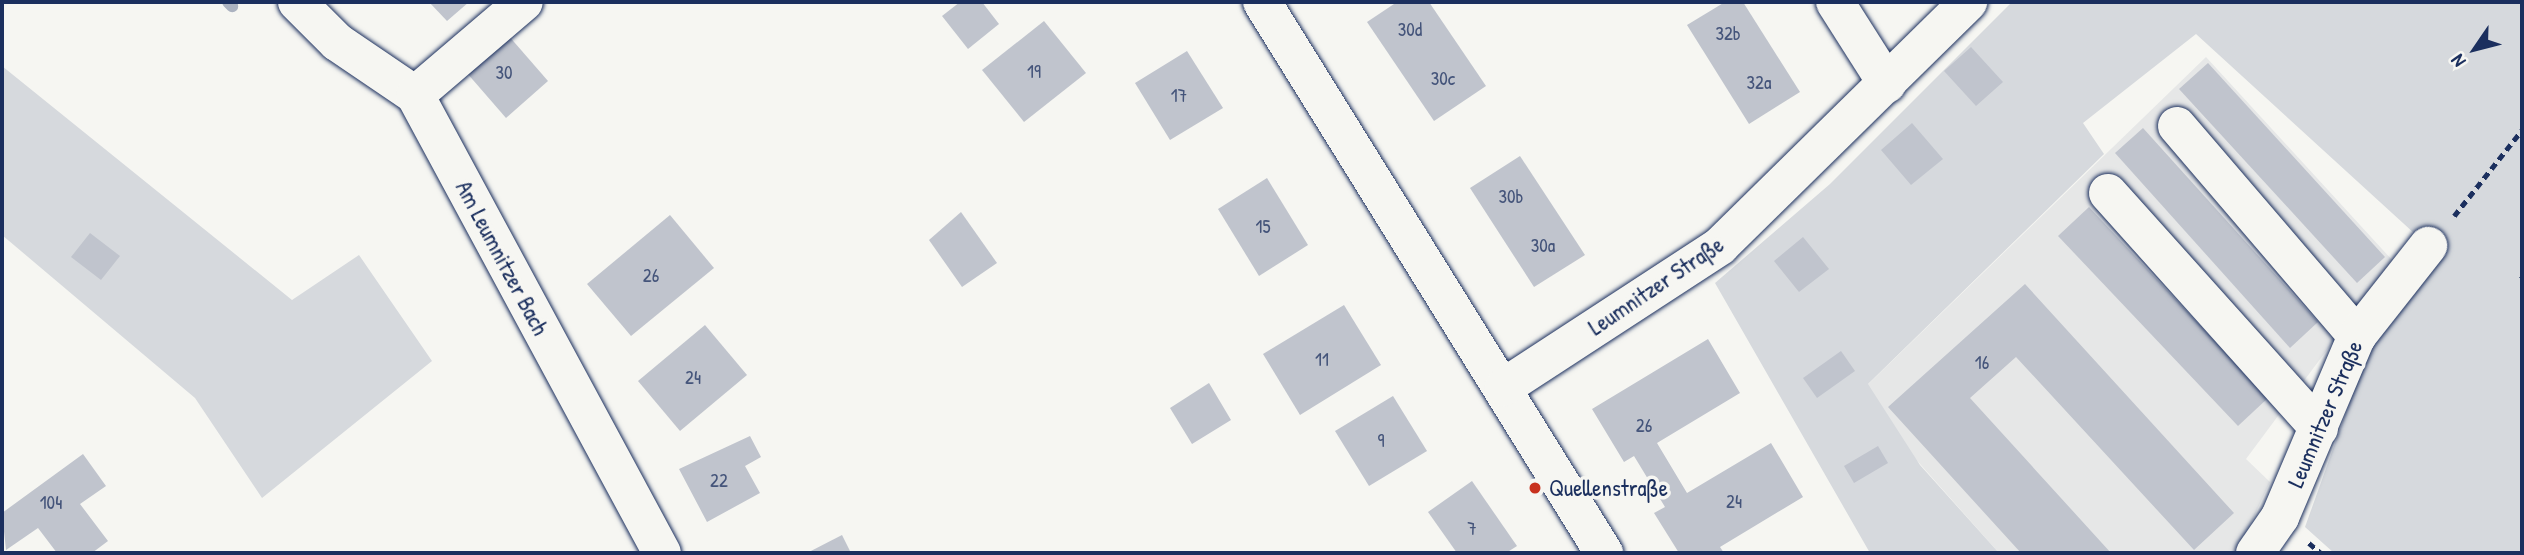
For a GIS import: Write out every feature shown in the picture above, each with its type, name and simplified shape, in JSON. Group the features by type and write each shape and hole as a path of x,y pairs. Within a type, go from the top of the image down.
{"street":[{"name":"Am Leumnitzer Bach","path":"297,2 337,42 415,95 662,553"},
{"path":"415,95 524,2"},
{"path":"1262,2 1504,387 1604,553"},
{"path":"1835,2 1887,84"},
{"name":"Leumnitzer Straße","path":"1504,387 1720,246 1968,2"},
{"path":"2177,126 2357,336"},
{"path":"2108,193 2319,428"},
{"name":"Leumnitzer Straße","path":"2255,553 2280,517 2357,336 2428,246"}],"path":[{"path":"2428,246 2522,130"}],"shaded area":[{"path":"2012,2 2522,2 2522,553 2334,553 2305,527 2371,343 2438,255 2196,34 2083,123 2104,154 1868,384 1920,465 1999,553 1870,553 1715,283 1830,184"},
{"path":"2206,57 2393,261 2246,459 2270,482 2237,553 1999,553 1858,394"},
{"path":"2,66 292,300 359,255 432,361 262,498 195,398 2,235"}],"building":[{"path":"429,2 469,2 447,21"},
{"path":"960,2 982,2 999,24 968,49 942,16"},
{"path":"1397,2 1429,2 1486,86 1434,121 1367,22"},
{"path":"1725,2 1743,2 1800,92 1749,124 1687,25"},
{"path":"1044,21 1086,73 1024,122 982,70"},
{"path":"502,28 548,81 506,118 460,65"},
{"path":"1971,47 2003,82 1976,106 1944,71"},
{"path":"1187,51 1223,108 1170,140 1135,83"},
{"path":"2208,63 2385,257 2357,283 2179,89"},
{"path":"1912,123 1943,159 1911,185 1881,150"},
{"path":"2143,128 2318,322 2290,348 2115,153"},
{"path":"1520,156 1585,255 1534,287 1470,188"},
{"path":"1267,178 1308,245 1259,276 1218,209"},
{"path":"2089,207 2268,398 2238,426 2058,236"},
{"path":"961,212 997,263 962,287 929,240"},
{"path":"670,215 714,268 631,336 587,284"},
{"path":"90,233 120,256 101,280 71,257"},
{"path":"1803,237 1829,269 1799,292 1774,261"},
{"path":"2025,284 2234,513 2194,550 2016,357 1970,398 2111,553 2021,553 1888,407"},
{"path":"1344,305 1381,365 1300,415 1263,354"},
{"path":"705,325 747,375 680,431 638,381"},
{"path":"1708,339 1740,393 1657,443 1687,493 1771,443 1803,497 1720,547 1724,553 1679,553 1654,513 1665,507 1634,456 1624,462 1592,409"},
{"path":"1841,351 1855,371 1817,398 1803,378"},
{"path":"1209,383 1231,420 1192,444 1170,408"},
{"path":"1393,396 1427,451 1369,486 1335,431"},
{"path":"750,436 761,457 745,466 760,493 707,522 679,469"},
{"path":"1878,446 1888,463 1854,483 1844,466"},
{"path":"83,454 106,486 80,504 108,541 92,553 57,553 38,528 6,550 2,513"},
{"path":"1472,481 1517,546 1506,553 1457,553 1428,512"},
{"path":"842,535 851,553 807,553"}],"waterway":[{"path":"228,2 232,6"}],"place":[{"name":"Quellenstraße","path":"1535,488"}]}
